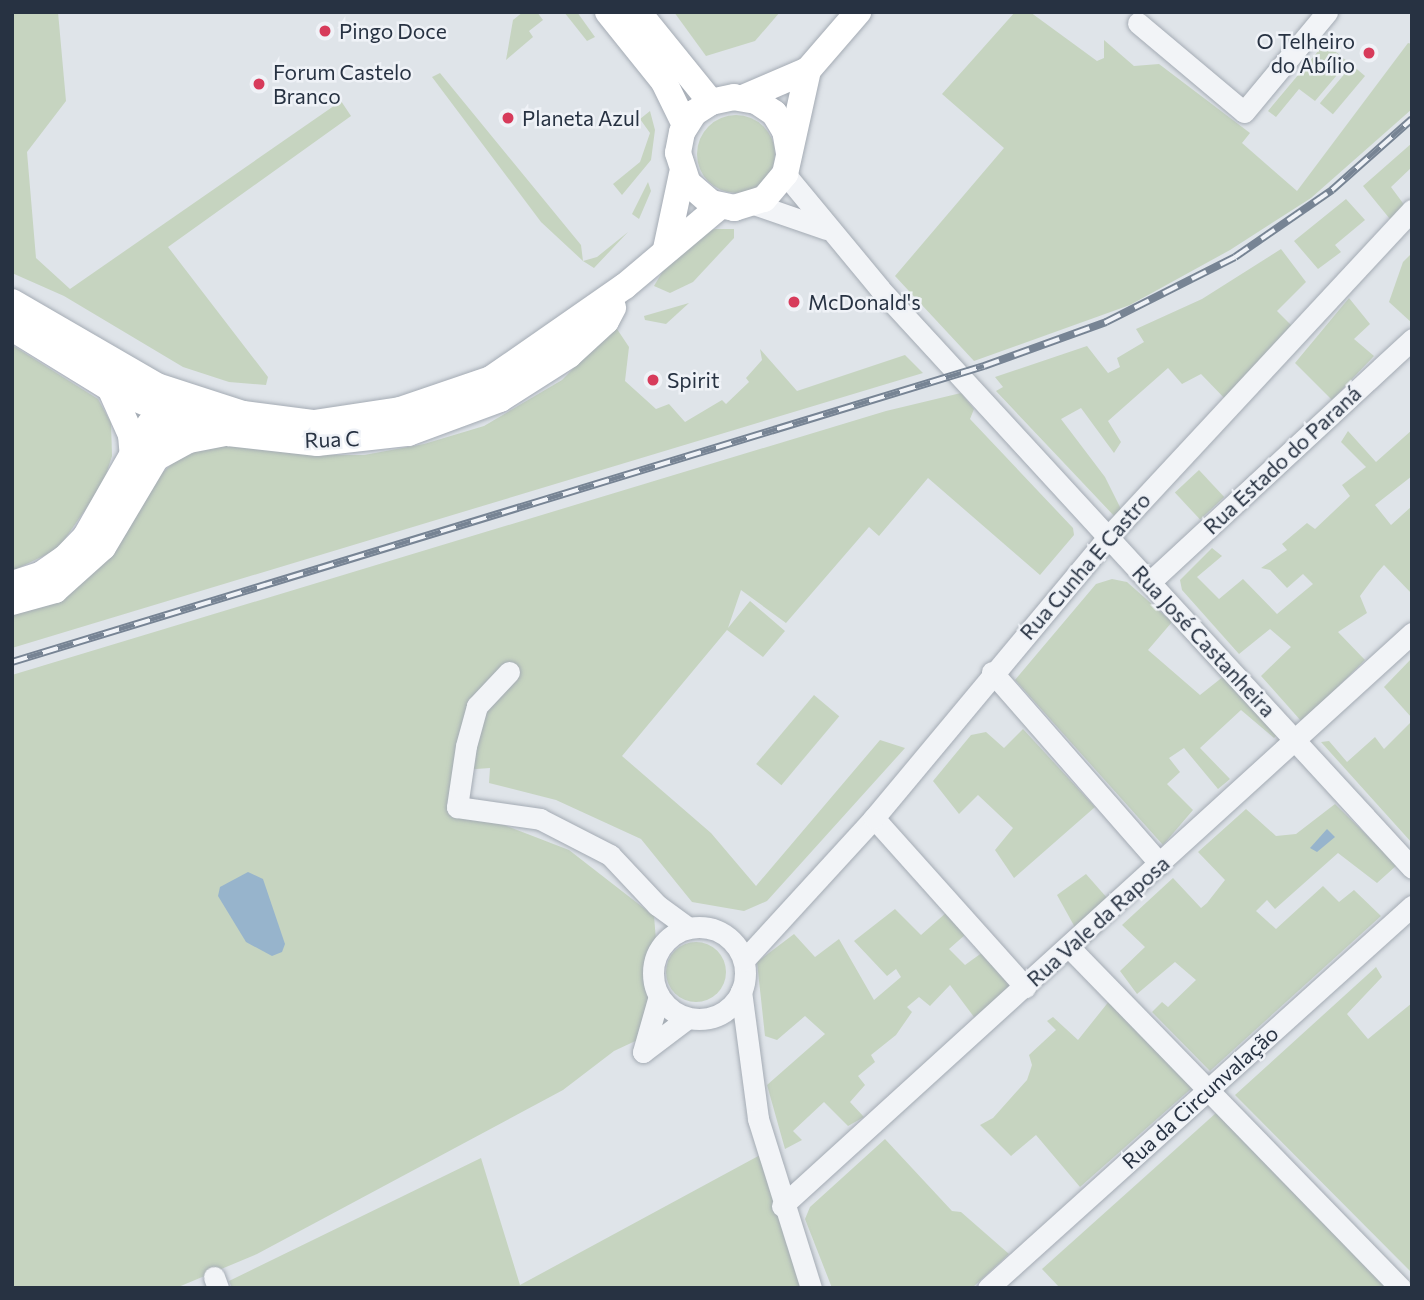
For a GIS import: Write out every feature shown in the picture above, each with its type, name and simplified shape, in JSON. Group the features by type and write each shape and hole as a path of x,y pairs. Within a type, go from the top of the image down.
{"main road":[{"path":"608,12 664,82 685,125"},
{"path":"638,12 711,102"},
{"path":"666,249 682,174 678,153 685,125 711,102 743,98 808,70 859,12"},
{"path":"682,174 695,192 720,206 754,204 773,192 787,164 808,70"},
{"path":"743,98 774,113 785,131 787,164"},
{"name":"Rua C","path":"12,302 157,386 243,414 314,423 400,410 491,379 625,286 720,206"},
{"name":"Rua C","path":"12,328 110,388 168,412 228,433 317,443 408,433 500,399 569,355 606,321 625,286"},
{"path":"12,584 42,574 65,558 86,536 167,430 168,412 157,386"},
{"path":"110,388 145,459"},
{"path":"168,412 202,412 244,422 314,423"},
{"path":"12,601 55,590 103,547 145,459 189,440 228,433"}],"street":[{"path":"1138,23 1244,113 1326,12"},
{"name":"Rua José Castanheira","path":"787,164 826,229 1107,538 1152,581 1412,868"},
{"name":"Rua José Castanheira","path":"754,204 826,229"},
{"name":"Rua Cunha E Castro","path":"744,960 768,929 874,818 992,672 1107,538 1412,210"},
{"name":"Rua Estado do Paraná","path":"1152,581 1412,339"},
{"name":"Rua Vale da Raposa","path":"782,1206 1412,633"},
{"path":"509,672 477,706 466,746 457,807 540,819 610,855 657,905 689,928"},
{"path":"992,672 1160,864"},
{"path":"874,818 1025,987"},
{"path":"657,905 657,952 653,967 659,996 643,1052 688,1017"},
{"name":"Rua da Circunvalação","path":"988,1288 1412,906"},
{"path":"657,952 676,932 689,928 718,931 768,929"},
{"path":"718,931 738,948 744,960 741,991 748,1027 758,1119 782,1206 811,1288"},
{"path":"1069,947 1210,1088 1401,1288"},
{"path":"722,1013 741,991"},
{"path":"659,996 677,1013 688,1017 722,1013 748,1027"}],"green space":[{"path":"12,12 58,12 66,101 27,152 36,258 70,289 341,101 351,116 168,247 268,377 266,385 229,382 183,367 64,296 12,273"},
{"path":"523,12 537,12 543,20 529,31 533,37 506,60 513,20"},
{"path":"564,12 577,12 595,37 587,41"},
{"path":"674,12 780,12 755,41 706,56"},
{"path":"1015,12 1030,12 1097,61 1104,58 1104,40 1134,66 1159,64 1250,133 1242,143 1297,191 1408,43 1412,44 1412,109 1311,198 1230,250 1130,305 974,361 895,276 1004,148 942,94"},
{"path":"1325,43 1348,62 1315,101 1299,89 1276,117 1268,111"},
{"path":"1352,65 1365,76 1333,114 1320,103"},
{"path":"440,73 581,245 583,261 541,222 432,77"},
{"path":"650,111 655,130 651,160 622,195 613,184 640,162 650,133 640,119"},
{"path":"736,115 751,118 764,126 772,139 775,154 772,169 764,182 751,190 736,193 721,190 708,182 700,169 697,154 700,139 708,126 721,118"},
{"path":"1412,143 1412,167 1391,187 1408,210 1394,224 1363,186"},
{"path":"648,182 651,191 639,219 632,214"},
{"path":"1346,199 1365,220 1335,245 1341,252 1318,269 1294,241"},
{"path":"715,229 734,229 734,238 693,282 670,293 654,286 664,269 701,234"},
{"path":"628,232 594,268 583,261 597,257"},
{"path":"1281,249 1306,282 1277,311 1295,329 1229,403 1201,374 1182,384 1168,368 1108,421 1121,442 1114,453 1081,408 1061,419 1105,477 1123,513 1116,518 996,391 1003,387 995,377 1087,346 1108,373 1120,367 1117,358 1144,342 1136,329 1202,299"},
{"path":"1412,253 1412,323 1389,302 1403,262"},
{"path":"1349,298 1370,324 1354,339 1374,356 1332,400 1295,363"},
{"path":"689,303 666,324 645,320 644,316"},
{"path":"615,326 629,347 625,381 656,409 669,404 685,422 722,400 726,404 749,382 746,378 762,360 760,349 797,391 905,355 923,373 12,648 12,613 175,461 202,449 242,444 313,455 364,455 424,444 484,426 562,380"},
{"path":"12,345 98,399 111,423 112,456 103,484 58,549 12,571"},
{"path":"961,393 974,409 970,419 1073,528 1074,535 1040,575 928,478 879,536 869,527 786,623 741,590 728,628 750,601 785,631 763,657 727,630 622,756 711,833 756,886 880,740 905,748 767,901 744,911 692,902 641,839 556,800 489,783 490,768 462,770 457,807 569,850 654,916 657,952 648,968 655,1022 646,1036 614,1051 563,1090 257,1254 176,1288 12,1288 12,675 886,411"},
{"path":"1412,430 1412,476 1375,505 1391,525 1412,506 1412,594 1384,565 1360,596 1367,613 1338,632 1365,660 1302,722 1261,676 1291,647 1270,629 1239,654 1182,590 1180,580 1212,548 1222,556 1197,577 1219,599 1243,579 1277,614 1313,584 1303,574 1287,588 1270,570 1261,568 1287,550 1282,544 1307,523 1315,529 1350,496 1342,485 1366,467 1341,442 1348,431 1376,462"},
{"path":"1199,470 1224,497 1200,520 1175,493"},
{"path":"1112,579 1127,582 1172,622 1148,650 1200,695 1224,676 1279,733 1274,738 1241,710 1200,748 1230,779 1218,789 1184,748 1169,758 1180,772 1167,784 1193,810 1163,845 1015,680 1096,584"},
{"path":"1412,658 1412,718 1384,687"},
{"path":"814,695 839,716 781,785 756,764"},
{"path":"1412,721 1412,843 1321,742 1329,741 1347,762 1375,737 1384,749"},
{"path":"1023,729 1095,807 1014,878 995,850 1013,828 978,795 959,814 933,781 971,735 986,732 1004,748"},
{"path":"1335,804 1397,865 1377,883 1338,853 1275,909 1267,900 1256,911 1276,929 1323,886 1339,902 1354,890 1381,916 1210,1071 1152,1012 1162,1002 1168,1007 1196,980 1175,962 1137,994 1120,971 1145,947 1122,925 1173,878 1201,908 1207,903 1225,880 1198,852 1246,809 1276,836 1296,834"},
{"path":"1086,874 1108,899 1077,931 1057,895"},
{"path":"895,909 921,935 947,912 966,934 949,949 965,965 983,952 1013,986 974,1017 950,985 930,1006 919,997 907,1007 912,1012 896,1035 871,1055 875,1062 858,1076 865,1085 850,1102 864,1117 848,1126 824,1102 793,1131 802,1140 785,1149 767,1085 825,1034 805,1016 777,1040 765,1036 757,962 794,934 815,957 839,939 874,1000 901,977 896,969 887,976 854,941"},
{"path":"690,942 702,942 718,950 724,960 724,984 718,994 702,1002 690,1002 674,994 666,978 666,966 674,950"},
{"path":"1376,967 1382,977 1347,1014 1368,1039 1412,1003 1412,1273 1235,1095"},
{"path":"1110,1000 1193,1087 1080,1187 1036,1135 1011,1156 980,1125 993,1118 1027,1080 1032,1065 1029,1055 1056,1030 1047,1021 1053,1017 1078,1040"},
{"path":"1216,1113 1386,1288 1060,1288 1042,1269"},
{"path":"885,1139 952,1211 961,1212 1009,1254 972,1288 832,1288 805,1219 810,1207"},
{"path":"762,1154 805,1288 232,1288 229,1281 481,1158 520,1285"}],"water":[{"path":"1327,829 1335,837 1317,852 1310,848"},
{"path":"248,872 263,879 285,944 282,952 272,956 246,942 218,896 220,887"}],"railway":[{"path":"12,662 984,366 1106,322 1235,257 1332,190 1412,119"}],"place":[{"name":"Pingo Doce","path":"325,31"},
{"name":"O Telheiro do Abílio","path":"1369,53"},
{"name":"Forum Castelo Branco","path":"259,84"},
{"name":"Planeta Azul","path":"508,118"},
{"name":"McDonald's","path":"794,302"},
{"name":"Spirit","path":"653,380"}]}
